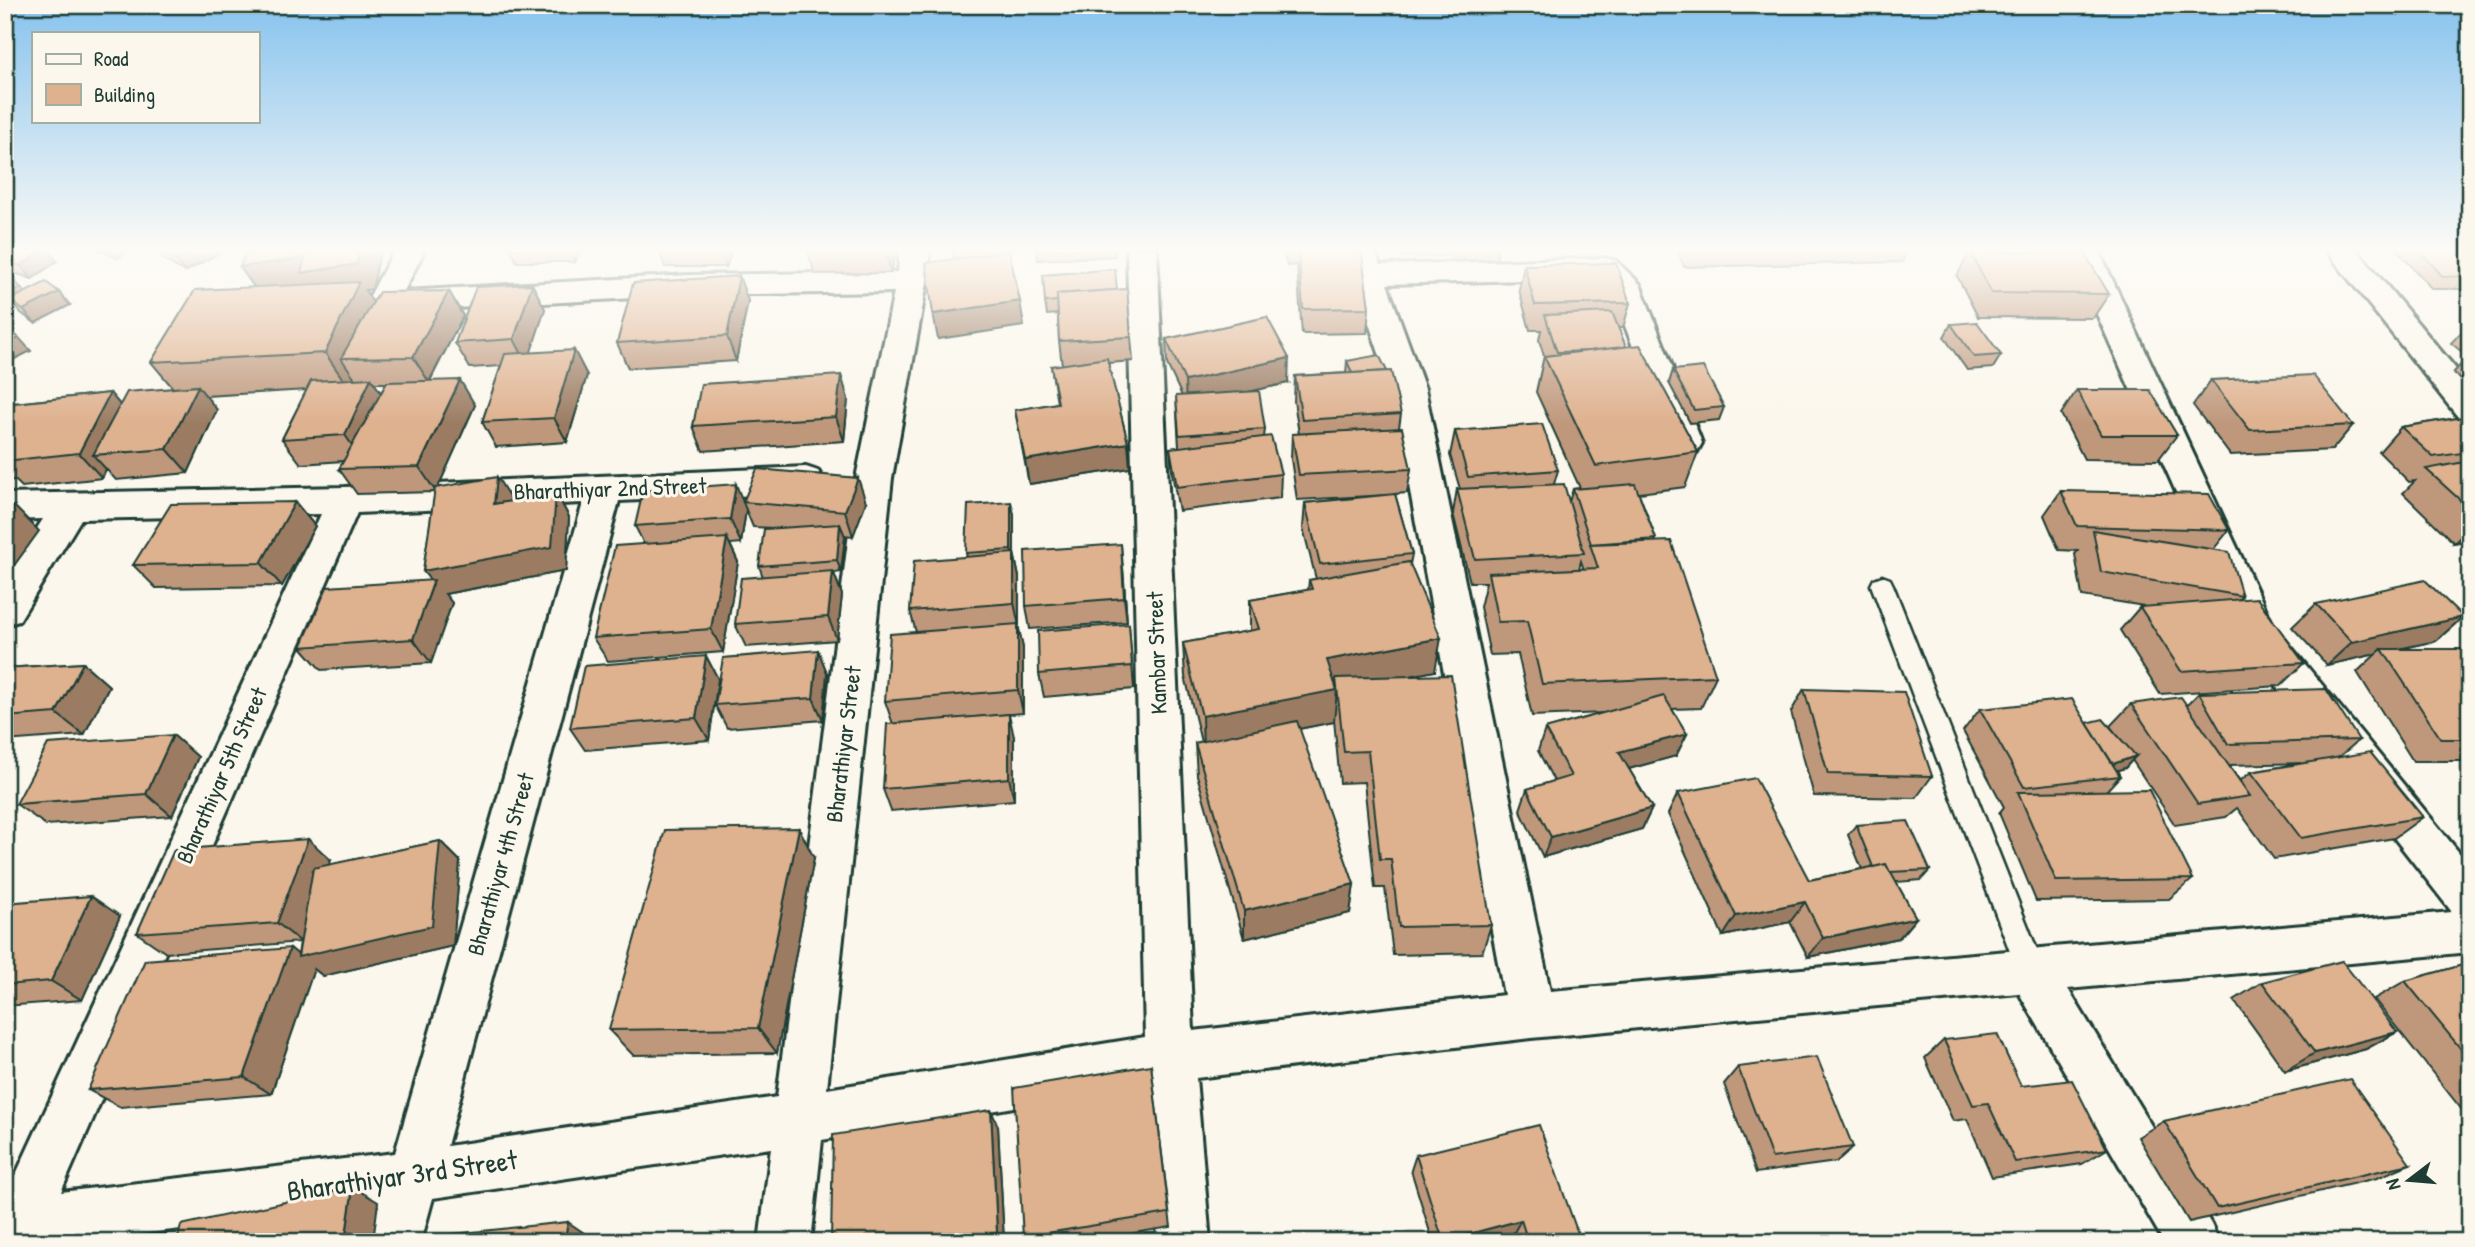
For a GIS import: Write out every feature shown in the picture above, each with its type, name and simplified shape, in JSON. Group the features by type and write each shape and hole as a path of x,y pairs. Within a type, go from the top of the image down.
{"street":[{"name":"Bharathiyar Street","path":"785,1242 798,1119 852,479 901,307"},
{"name":"Kambar Street","path":"1144,307 1170,1057 1184,1242"},
{"path":"1380,307 1408,389 1531,1015"},
{"path":"1633,307 1693,463"},
{"path":"2110,307 2259,634 2470,900"},
{"path":"2387,307 2470,409"},
{"name":"Bharathiyar 2nd Street","path":"5,507 345,500 605,487 852,479"},
{"name":"Bharathiyar 4th Street","path":"395,1242 605,487"},
{"name":"Bharathiyar 5th Street","path":"12,1230 345,500"},
{"path":"5,610 70,506"},
{"name":"Bharathiyar 3rd Street","path":"12,1230 413,1176 798,1119 1170,1057 1531,1015 2470,931"},
{"path":"2031,970 2193,1242"}],"lane":[{"path":"1882,585 2031,970"}],"building":[{"path":"184,307 347,307 325,353 151,362"},
{"path":"370,307 440,307 413,357 341,358"},
{"path":"468,307 524,307 514,339 455,343"},
{"path":"627,307 733,307 727,336 617,343"},
{"path":"932,307 979,307 933,314"},
{"path":"1058,307 1129,307 1131,337 1059,341"},
{"path":"1303,307 1369,308 1303,309"},
{"path":"1612,312 1626,347 1557,352 1545,315"},
{"path":"1267,317 1289,358 1185,381 1166,339"},
{"path":"1977,322 2001,355 1974,357 1951,324"},
{"path":"5,325 19,338 5,345"},
{"path":"1640,345 1698,452 1596,466 1544,356"},
{"path":"574,350 554,418 482,422 505,354"},
{"path":"1379,355 1387,371 1352,373 1347,361"},
{"path":"1107,358 1128,443 1025,460 1015,410 1058,403 1051,366"},
{"path":"1703,367 1724,407 1694,410 1673,370"},
{"path":"1391,371 1401,414 1302,420 1295,376"},
{"path":"841,375 836,417 693,426 701,384"},
{"path":"2313,375 2353,425 2250,430 2211,380"},
{"path":"371,378 345,435 282,439 311,381"},
{"path":"460,380 419,467 339,469 387,382"},
{"path":"198,386 167,449 93,455 127,392"},
{"path":"2077,390 2150,390 2177,435 2101,435"},
{"path":"1259,391 1265,429 1179,435 1176,396"},
{"path":"110,393 79,453 5,461 5,404"},
{"path":"2470,416 2470,452 2433,457 2401,427"},
{"path":"1542,424 1558,470 1468,477 1455,431"},
{"path":"1402,428 1411,469 1299,475 1292,434"},
{"path":"1271,436 1281,474 1177,487 1170,448"},
{"path":"2470,461 2470,509 2426,469"},
{"path":"757,469 858,478 845,511 743,502"},
{"path":"497,477 494,504 556,493 552,547 423,571 435,488"},
{"path":"736,484 730,519 635,526 643,491"},
{"path":"1564,484 1584,553 1475,559 1457,489"},
{"path":"1635,484 1656,539 1591,544 1573,489"},
{"path":"2061,491 2209,494 2229,530 2077,526"},
{"path":"1395,494 1412,554 1320,564 1305,503"},
{"path":"295,502 261,563 133,565 171,504"},
{"path":"1011,502 1011,550 966,553 968,505"},
{"path":"14,506 5,518 5,507"},
{"path":"840,524 837,560 759,566 764,529"},
{"path":"2093,530 2229,552 2242,596 2101,572"},
{"path":"727,538 711,629 593,638 615,546"},
{"path":"1671,541 1716,676 1542,684 1527,621 1498,622 1488,573 1598,568 1590,544"},
{"path":"1121,544 1124,598 1026,606 1025,551"},
{"path":"1014,553 1014,603 910,611 914,561"},
{"path":"1409,562 1441,638 1327,660 1337,690 1202,716 1183,643 1259,629 1250,600 1312,589 1309,580"},
{"path":"833,571 828,617 735,624 741,578"},
{"path":"434,580 413,639 301,647 327,587"},
{"path":"2425,580 2463,617 2352,642 2316,604"},
{"path":"2257,598 2304,663 2181,671 2140,607"},
{"path":"1018,624 1018,690 885,701 890,634"},
{"path":"1129,624 1132,666 1039,674 1038,631"},
{"path":"2382,649 2470,649 2470,739 2441,739"},
{"path":"818,650 813,698 715,705 723,658"},
{"path":"706,656 696,718 570,728 584,666"},
{"path":"83,663 56,713 5,717 5,668"},
{"path":"1451,675 1491,925 1399,927 1391,859 1380,859 1368,751 1344,752 1336,678"},
{"path":"1804,689 1904,692 1932,776 1828,774"},
{"path":"2326,689 2359,740 2228,744 2199,693"},
{"path":"1664,696 1687,734 1619,752 1652,808 1551,837 1527,789 1571,776 1545,729"},
{"path":"2181,697 2250,796 2198,804 2131,704"},
{"path":"2072,699 2120,776 2024,787 1980,709"},
{"path":"1009,714 1009,778 883,789 887,724"},
{"path":"2103,719 2136,756 2113,764 2087,723"},
{"path":"1297,721 1354,884 1244,911 1195,743"},
{"path":"173,735 146,794 16,804 48,744"},
{"path":"2370,752 2423,817 2301,838 2251,772"},
{"path":"1755,778 1809,880 1886,864 1916,918 1823,938 1805,902 1736,916 1678,793"},
{"path":"2149,790 2193,879 2056,881 2018,792"},
{"path":"1908,821 1930,870 1890,872 1886,864 1873,867 1856,825"},
{"path":"799,828 758,1028 609,1030 665,830"},
{"path":"308,839 277,923 137,933 174,850"},
{"path":"440,841 432,926 298,957 313,868"},
{"path":"91,896 51,981 5,985 5,903"},
{"path":"290,948 244,1077 88,1090 145,960"},
{"path":"2342,961 2397,1032 2315,1053 2262,982"},
{"path":"2470,963 2470,1060 2405,981"},
{"path":"1997,1034 2021,1086 2072,1080 2107,1149 2015,1162 1988,1103 1973,1105 1944,1040"},
{"path":"1817,1057 1853,1147 1772,1158 1738,1067"},
{"path":"1151,1065 1169,1213 1023,1237 1014,1088"},
{"path":"2350,1079 2410,1164 2217,1208 2164,1121"},
{"path":"991,1110 997,1233 943,1242 831,1242 833,1135"},
{"path":"1539,1125 1581,1242 1528,1242 1521,1220 1443,1241 1416,1155"},
{"path":"353,1187 345,1242 177,1242 181,1225"},
{"path":"568,1222 564,1242 405,1242 405,1239"}]}
